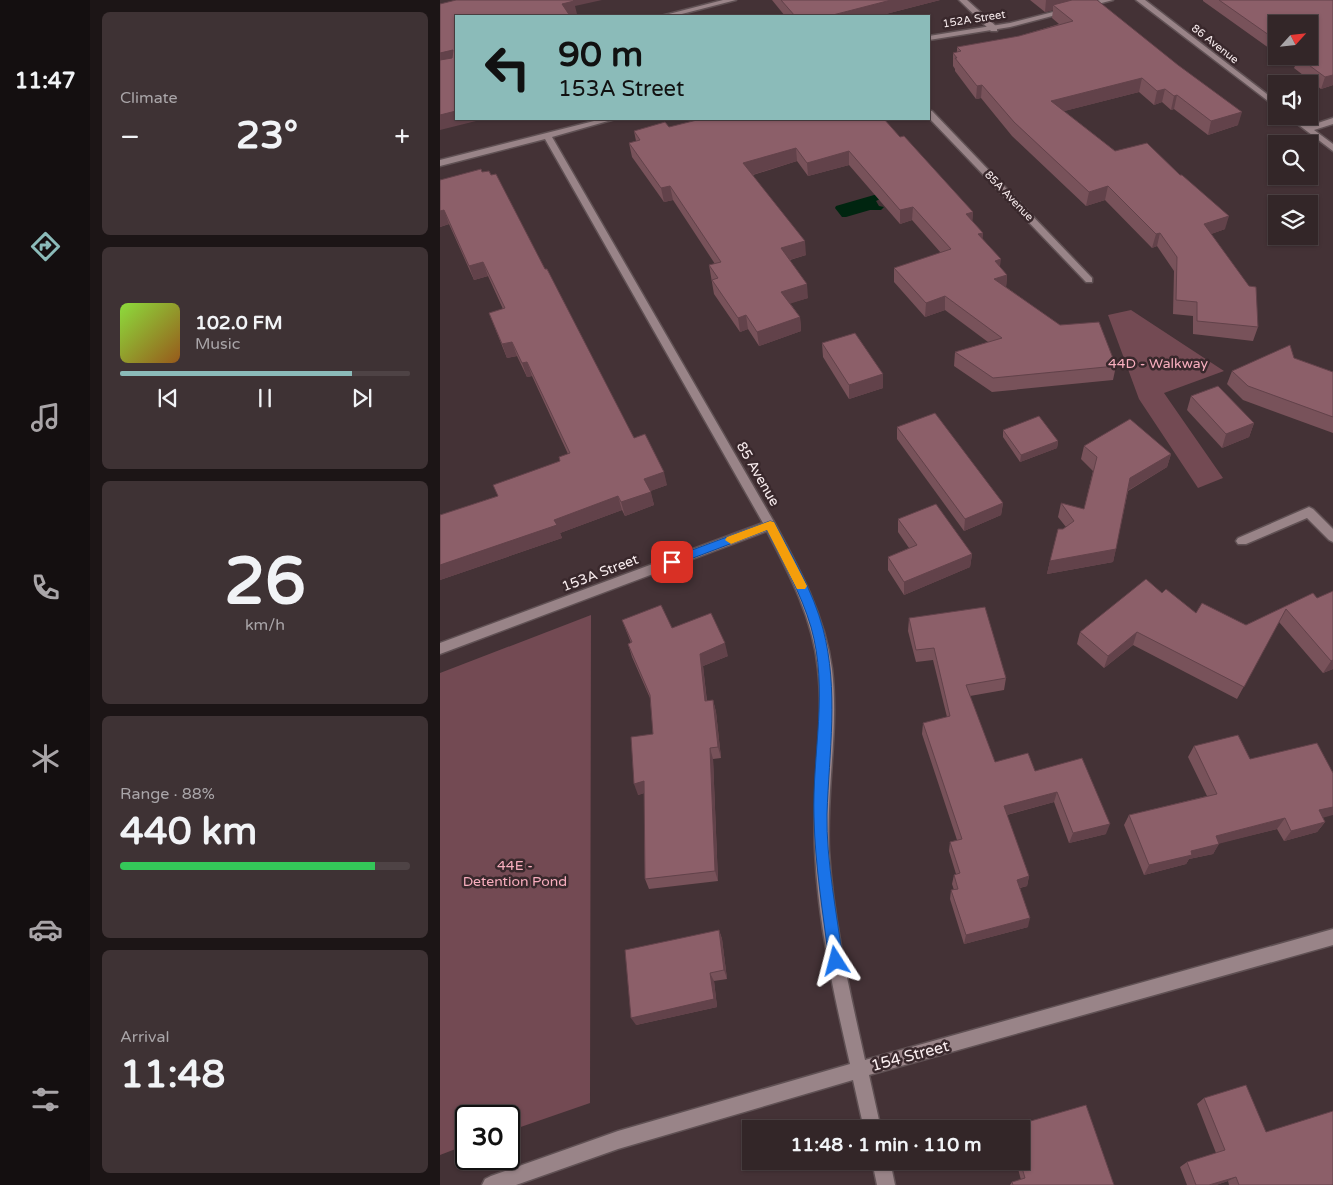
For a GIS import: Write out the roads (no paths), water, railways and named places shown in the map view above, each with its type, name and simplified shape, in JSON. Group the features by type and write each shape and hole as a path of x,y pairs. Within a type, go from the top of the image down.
{"street":[{"path":"669,15 732,0"},
{"path":"963,0 994,28"},
{"name":"152A Street","path":"930,38 994,28 1109,0"},
{"name":"86 Avenue","path":"1140,0 1268,99"},
{"name":"85A Avenue","path":"930,114 1089,280"},
{"path":"440,163 607,120"},
{"path":"1308,129 1333,121"},
{"path":"1303,125 1333,148"},
{"name":"85 Avenue","path":"548,135 770,525 802,588 817,628 826,690 820,816 822,853 836,961 871,1120"},
{"path":"1242,540 1309,512 1333,536"},
{"name":"153A Street","path":"440,649 770,525"},
{"name":"154 Street","path":"491,1185 618,1140 859,1070 1333,938"},
{"path":"883,1170 886,1185"}],"park label":[{"name":"44D - Walkway","path":"1158,363"},
{"name":"44E - Detention Pond","path":"515,874"}]}
